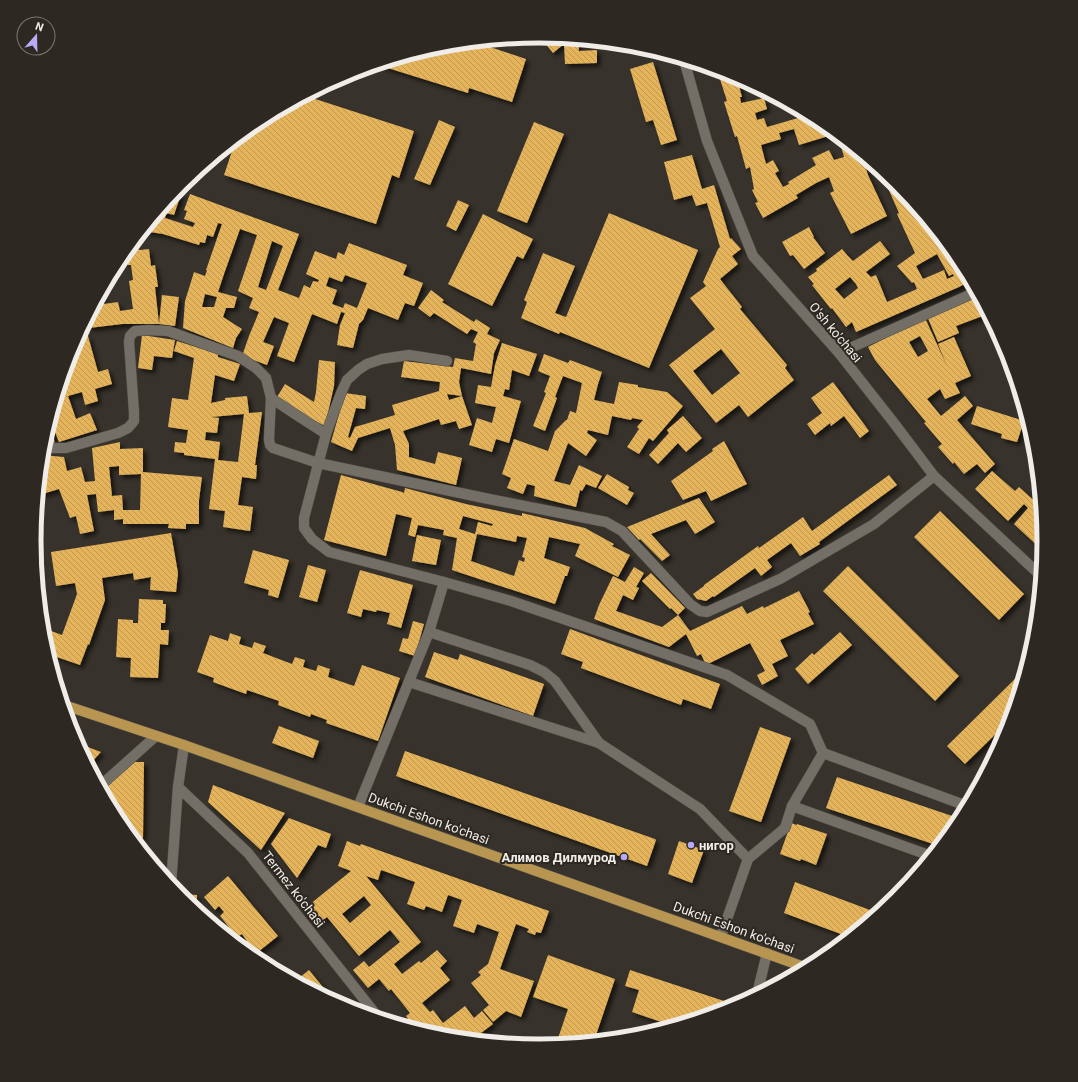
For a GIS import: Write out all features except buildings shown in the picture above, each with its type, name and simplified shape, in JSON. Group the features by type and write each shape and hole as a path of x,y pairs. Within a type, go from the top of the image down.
{"main road":[{"name":"Dukchi Eshon ko'chasi","path":"69,707 184,745 799,965"}],"street":[{"name":"O'sh ko'chasi","path":"685,65 707,141 754,256 839,353 934,476 1036,571"},
{"path":"839,353 971,294"},
{"path":"50,448 66,448 118,433 128,428 134,421 128,342 130,336 135,330 168,331 238,356 256,368 266,378 271,398 269,439 270,445 273,448 318,463 606,522 622,531 690,604 700,611 707,612 780,579 874,524 934,476"},
{"path":"447,361 409,355 382,359 367,364 347,380 326,434 304,518 304,528 312,539 329,552 511,601 727,675 810,724 823,753 962,804"},
{"path":"271,398 326,434"},
{"path":"358,807 410,682 429,632 444,582"},
{"path":"429,632 530,665 544,672 555,681 599,744"},
{"path":"410,682 599,744 700,809 748,859"},
{"path":"104,783 156,736"},
{"path":"172,876 178,787 184,745"},
{"path":"721,936 748,859 785,828 792,806 823,753"},
{"name":"Termez ko'chasi","path":"178,787 248,853 372,1010"},
{"path":"792,806 926,854"},
{"path":"758,988 767,953"}],"place":[{"name":"нигор","path":"691,845"},
{"name":"Алимов Дилмурод","path":"624,857"}]}
